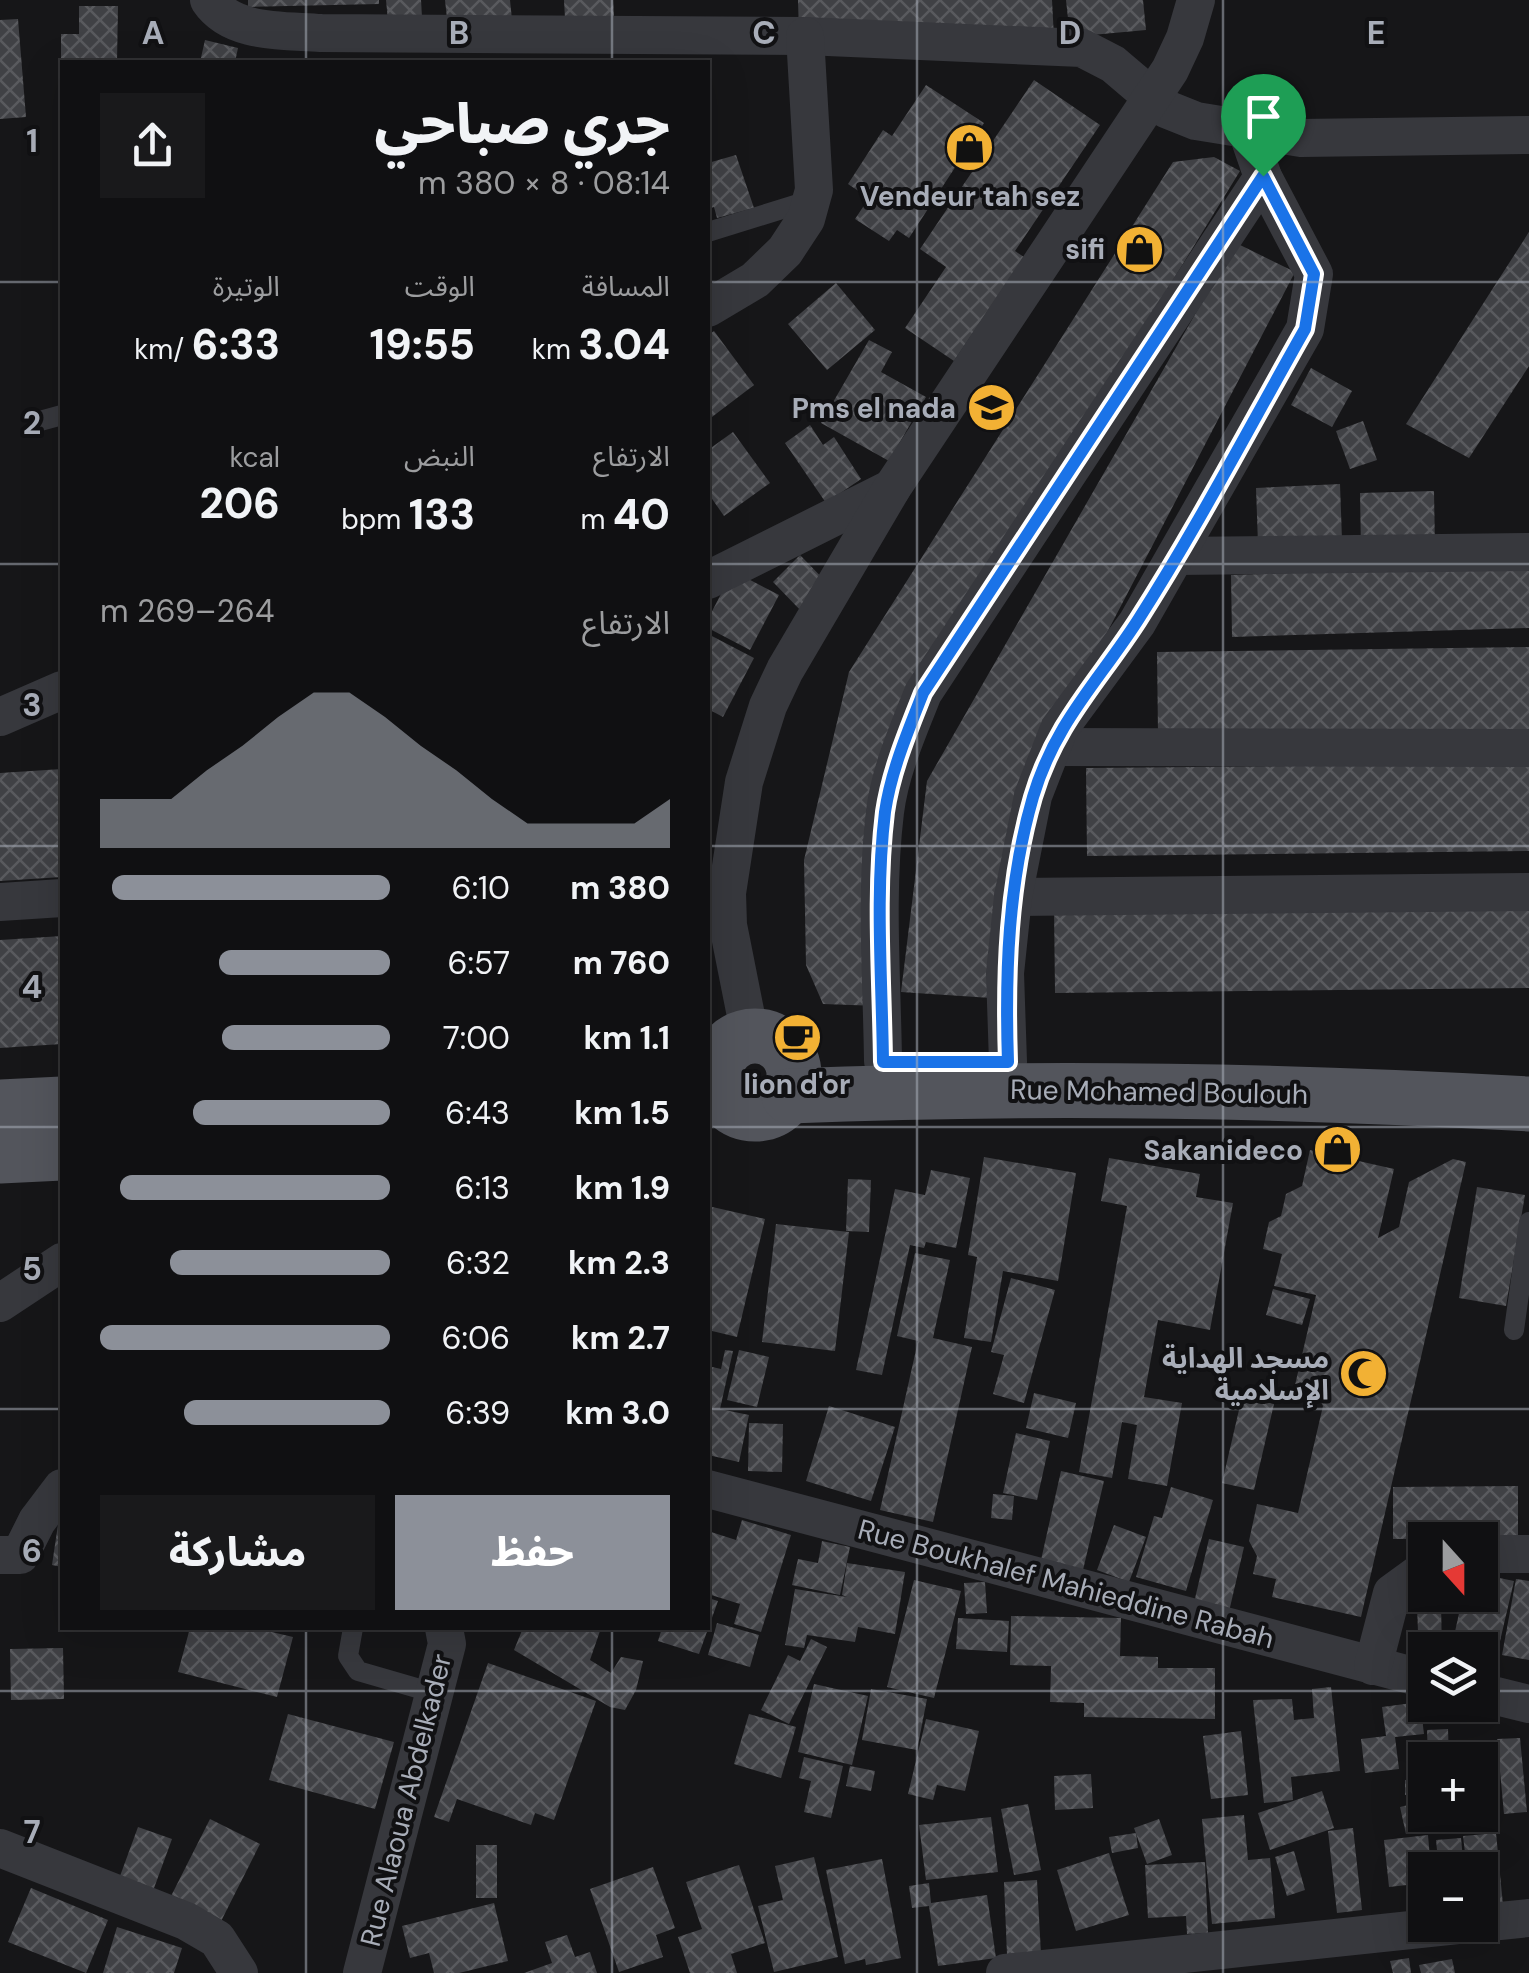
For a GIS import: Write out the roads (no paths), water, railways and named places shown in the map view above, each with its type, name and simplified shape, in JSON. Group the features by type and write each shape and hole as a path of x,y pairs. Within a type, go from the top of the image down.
{"main road":[{"path":"742,1077 883,1062 1529,1066"},
{"name":"Rue Mohamed Boulouh","path":"742,1077 931,1090 1216,1091 1529,1104"},
{"path":"0,1107 60,1104"},
{"path":"0,1156 60,1152"}],"street":[{"path":"208,0 218,14 246,26 321,34 805,36 1082,48 1114,64 1150,99 1180,116 1247,131 1300,138 1529,134"},
{"path":"742,1077 728,924 717,888 768,706 785,670 892,488 1170,70 1196,0"},
{"path":"710,307 755,280 785,252 806,219 814,190 805,36"},
{"path":"1008,1062 1006,973 1014,897 1033,796 1059,730 1136,622 1305,329 1314,274 1263,176 1247,131"},
{"path":"883,1062 881,897 886,810 901,748 923,693 1263,176"},
{"path":"710,579 892,488"},
{"path":"1176,556 1529,552"},
{"path":"0,717 60,691"},
{"path":"0,724 60,721"},
{"path":"1052,748 1529,748"},
{"path":"1014,897 1529,892"},
{"path":"0,902 60,898"},
{"path":"0,1303 60,1263"},
{"name":"Rue Boukhalef Mahieddine Rabah","path":"710,1490 1408,1674"},
{"path":"0,1555 20,1555 37,1521 60,1491"},
{"path":"1498,1554 1529,1554"},
{"path":"1373,1666 1392,1593 1408,1581"},
{"name":"Rue Alaoua Abdelkader","path":"362,1973 446,1644 444,1630"},
{"path":"1498,1696 1529,1704"},
{"path":"0,1848 186,1922 217,1940 239,1973"},
{"path":"1498,1921 1529,1918"},
{"path":"1005,1973 1408,1930"}],"lane":[{"path":"710,231 811,200"},
{"path":"40,421 60,416"},
{"path":"1514,1330 1529,1222"},
{"path":"353,1630 348,1656 358,1670 434,1694"}],"place":[{"name":"Vendeur tah sez","path":"970,148"},
{"name":"sifi","path":"1140,249"},
{"name":"Pms el nada","path":"991,408"},
{"name":"lion d'or","path":"797,1037"},
{"name":"Sakanideco","path":"1338,1150"},
{"name":"مسجد الهداية الإسلامية","path":"1364,1374"}]}
